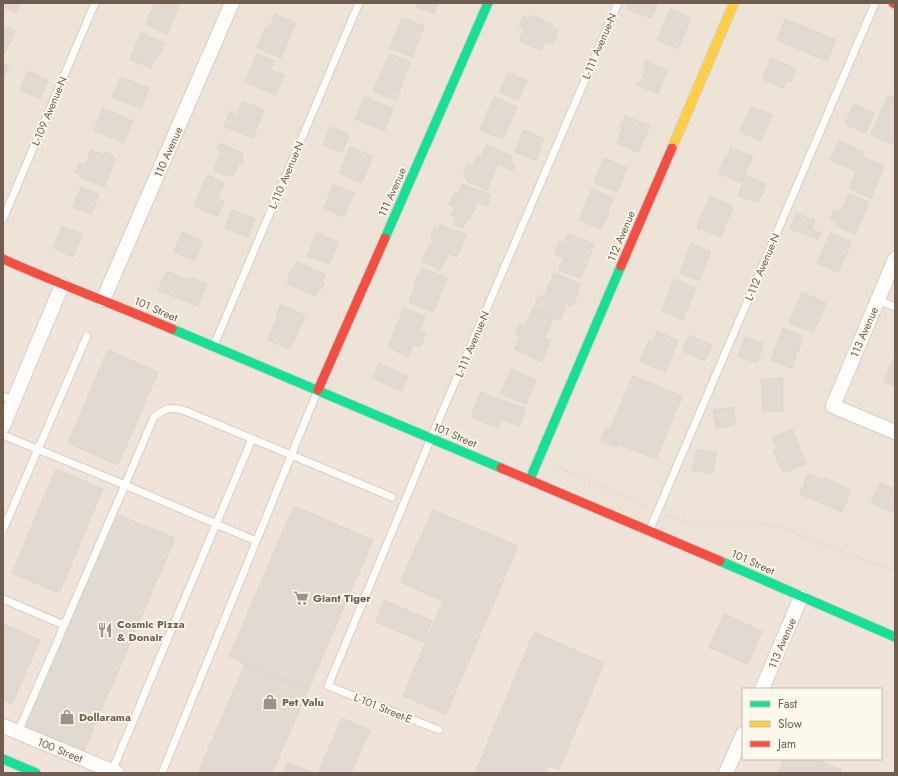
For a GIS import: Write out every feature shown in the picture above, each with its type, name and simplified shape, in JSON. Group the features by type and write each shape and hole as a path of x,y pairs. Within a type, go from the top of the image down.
{"street":[{"name":"110 Avenue","path":"103,300 232,3"},
{"name":"111 Avenue","path":"318,390 488,3"},
{"name":"112 Avenue","path":"530,480 734,3"},
{"name":"113 Avenue","path":"895,258 833,406 895,432"},
{"name":"101 Street","path":"3,259 650,530 895,637"},
{"path":"3,426 8,398 62,285"},
{"name":"113 Avenue","path":"762,688 801,597"},
{"name":"100 Street","path":"3,726 115,772"},
{"path":"726,773 742,736"},
{"path":"3,759 36,773"}],"lane":[{"name":"L-109 Avenue-N","path":"3,219 95,3"},
{"name":"L-110 Avenue-N","path":"213,346 359,3"},
{"name":"L-111 Avenue-N","path":"328,686 431,438 618,3"},
{"name":"L-112 Avenue-N","path":"650,530 875,3"},
{"path":"878,300 895,307"},
{"path":"3,530 87,336"},
{"path":"162,773 318,390"},
{"path":"18,732 154,417 163,410 172,408 183,410 392,497"},
{"path":"3,435 256,541"},
{"path":"115,772 252,439"},
{"path":"3,599 64,625"},
{"name":"L-101 Street-E","path":"328,686 438,730"}],"path":[{"path":"538,460 676,518 693,523 759,523 781,527 819,543 895,571"}],"shaded area":[{"path":"3,3 895,3 895,637 3,260"},
{"path":"3,260 895,637 895,773 3,773"}],"building":[{"path":"3,3 21,3 16,13 3,7"},
{"path":"155,3 180,3 167,34 146,24"},
{"path":"418,3 439,3 434,14 416,7"},
{"path":"629,3 658,3 651,18 626,9"},
{"path":"670,9 691,18 678,49 657,40"},
{"path":"275,14 295,23 281,58 257,48 266,27 269,29"},
{"path":"531,15 552,24 551,28 558,30 553,44 545,41 541,50 519,41 524,29 519,27 524,16 529,19"},
{"path":"402,18 424,26 412,57 390,48"},
{"path":"785,19 836,40 827,61 777,40"},
{"path":"3,25 15,30 5,53 3,52"},
{"path":"141,33 165,43 158,58 156,57 151,68 130,59"},
{"path":"257,54 274,61 271,70 284,75 276,95 245,82"},
{"path":"390,54 410,62 396,101 373,91"},
{"path":"771,58 796,69 791,82 787,80 783,88 762,79"},
{"path":"645,60 667,70 658,94 637,85 638,83 640,84 646,68 643,67"},
{"path":"3,64 9,66 3,80"},
{"path":"28,71 48,80 40,98 20,90"},
{"path":"508,73 527,80 518,100 499,92"},
{"path":"121,77 149,88 141,109 112,97"},
{"path":"888,95 895,98 895,139 893,144 871,135"},
{"path":"365,97 393,109 384,131 355,119"},
{"path":"494,97 517,107 503,139 480,130"},
{"path":"243,101 264,110 253,138 224,126 230,111 237,115"},
{"path":"854,104 874,113 866,133 845,124"},
{"path":"752,107 772,115 761,141 739,131"},
{"path":"103,108 133,121 123,143 94,130"},
{"path":"625,116 650,126 638,152 617,143 623,128 620,127"},
{"path":"330,127 349,134 342,152 323,145"},
{"path":"524,130 544,139 536,160 515,152"},
{"path":"839,141 864,152 862,157 884,166 871,198 849,188 856,171 830,160"},
{"path":"219,143 243,153 241,158 244,159 242,164 239,162 233,177 214,170 222,150 217,148"},
{"path":"486,145 512,156 510,161 515,164 513,170 497,164 487,190 466,181 467,178 463,176 468,164 473,166 477,155 481,157"},
{"path":"350,147 373,156 362,183 339,173"},
{"path":"731,148 752,156 742,183 719,173 725,157 727,158"},
{"path":"91,150 104,155 105,152 113,155 112,158 115,160 104,187 80,177 81,175 75,172 79,163 86,165"},
{"path":"604,158 627,168 617,192 594,183"},
{"path":"207,175 224,183 218,198 224,201 218,216 194,206"},
{"path":"747,176 766,184 758,203 738,195"},
{"path":"462,184 491,195 487,206 477,202 470,219 467,218 463,228 453,224 456,217 451,215 455,207 449,205 454,193 458,195"},
{"path":"333,185 354,193 344,217 324,208"},
{"path":"81,187 99,195 91,214 73,207"},
{"path":"592,189 614,198 601,229 579,220"},
{"path":"849,194 869,202 855,234 835,225 837,222 830,219 834,210 841,212"},
{"path":"710,196 733,206 721,237 697,227"},
{"path":"232,210 255,219 248,237 225,228"},
{"path":"796,213 815,221 812,229 821,233 818,239 790,229"},
{"path":"440,225 466,235 457,257 448,253 441,270 422,262 429,245 431,246 434,239 431,238 434,228 438,230"},
{"path":"62,226 82,234 73,257 53,248"},
{"path":"182,232 203,241 195,261 174,252"},
{"path":"317,233 338,242 329,264 307,256"},
{"path":"830,233 852,242 838,272 817,263"},
{"path":"568,234 594,244 590,255 588,255 590,256 580,278 559,270 564,258 554,254 559,241 564,242"},
{"path":"691,243 711,252 699,281 680,273"},
{"path":"296,262 325,274 322,282 324,283 322,289 319,288 316,296 287,284 290,277 288,276 290,271 292,272"},
{"path":"422,268 447,278 433,312 409,302 417,276 419,277"},
{"path":"167,271 188,280 189,277 207,284 198,306 158,290"},
{"path":"554,273 581,284 572,306 545,295"},
{"path":"674,279 696,288 683,320 662,311"},
{"path":"802,292 826,303 813,333 789,323"},
{"path":"539,295 566,306 560,320 533,309"},
{"path":"280,305 305,315 290,349 268,340 278,315"},
{"path":"404,308 425,317 420,330 426,333 420,347 413,344 408,356 388,347"},
{"path":"532,310 553,318 545,338 551,340 542,362 514,349 520,336 515,334 520,324 526,326"},
{"path":"783,328 803,336 792,368 771,360"},
{"path":"657,331 678,341 665,372 640,361 649,340 653,341"},
{"path":"689,335 712,345 705,361 683,351"},
{"path":"745,337 764,344 757,363 738,356"},
{"path":"108,350 158,372 118,465 68,443"},
{"path":"893,359 895,359 895,387 884,382"},
{"path":"379,364 408,376 401,391 373,378"},
{"path":"511,369 536,380 526,404 501,394"},
{"path":"633,376 682,396 656,459 618,444 617,447 601,441 606,428 610,429"},
{"path":"783,378 783,411 763,412 761,379"},
{"path":"481,392 526,409 519,426 501,419 498,428 471,417"},
{"path":"733,407 736,425 716,429 713,410"},
{"path":"792,429 806,464 783,473 773,451 777,449 772,438"},
{"path":"697,449 717,453 712,474 692,470"},
{"path":"56,469 103,489 59,593 12,573"},
{"path":"808,474 824,480 825,478 851,490 842,512 800,494"},
{"path":"880,483 893,488 895,484 895,513 871,503"},
{"name":"Giant Tiger","path":"294,506 373,540 308,690 229,657"},
{"path":"433,510 518,546 446,714 403,696 443,601 400,582"},
{"path":"116,514 175,538 82,755 23,730"},
{"path":"384,600 432,621 423,642 376,622"},
{"path":"724,614 762,631 748,664 709,647"},
{"path":"3,624 40,640 12,704 3,700"},
{"path":"534,632 604,663 559,770 549,766 546,773 475,773"},
{"path":"245,664 308,690 272,773 198,773"},
{"path":"342,718 370,730 351,773 318,773"},
{"path":"784,760 818,760 842,770 840,773 778,773"},
{"path":"287,762 314,773 283,773"}],"traffic: fast":[{"path":"385,238 488,3"},
{"path":"530,479 621,266"},
{"path":"172,329 501,468"},
{"path":"720,561 895,637"},
{"path":"3,759 36,773"}],"traffic: slow":[{"path":"672,148 734,3"}],"traffic: jam":[{"path":"621,266 672,148"},
{"path":"318,390 385,238"},
{"path":"3,259 172,329"},
{"path":"501,468 720,561"}],"place":[{"name":"Giant Tiger","path":"301,598"},
{"name":"Cosmic Pizza & Donair","path":"105,630"},
{"name":"Pet Valu","path":"270,702"},
{"name":"Dollarama","path":"67,717"}]}
